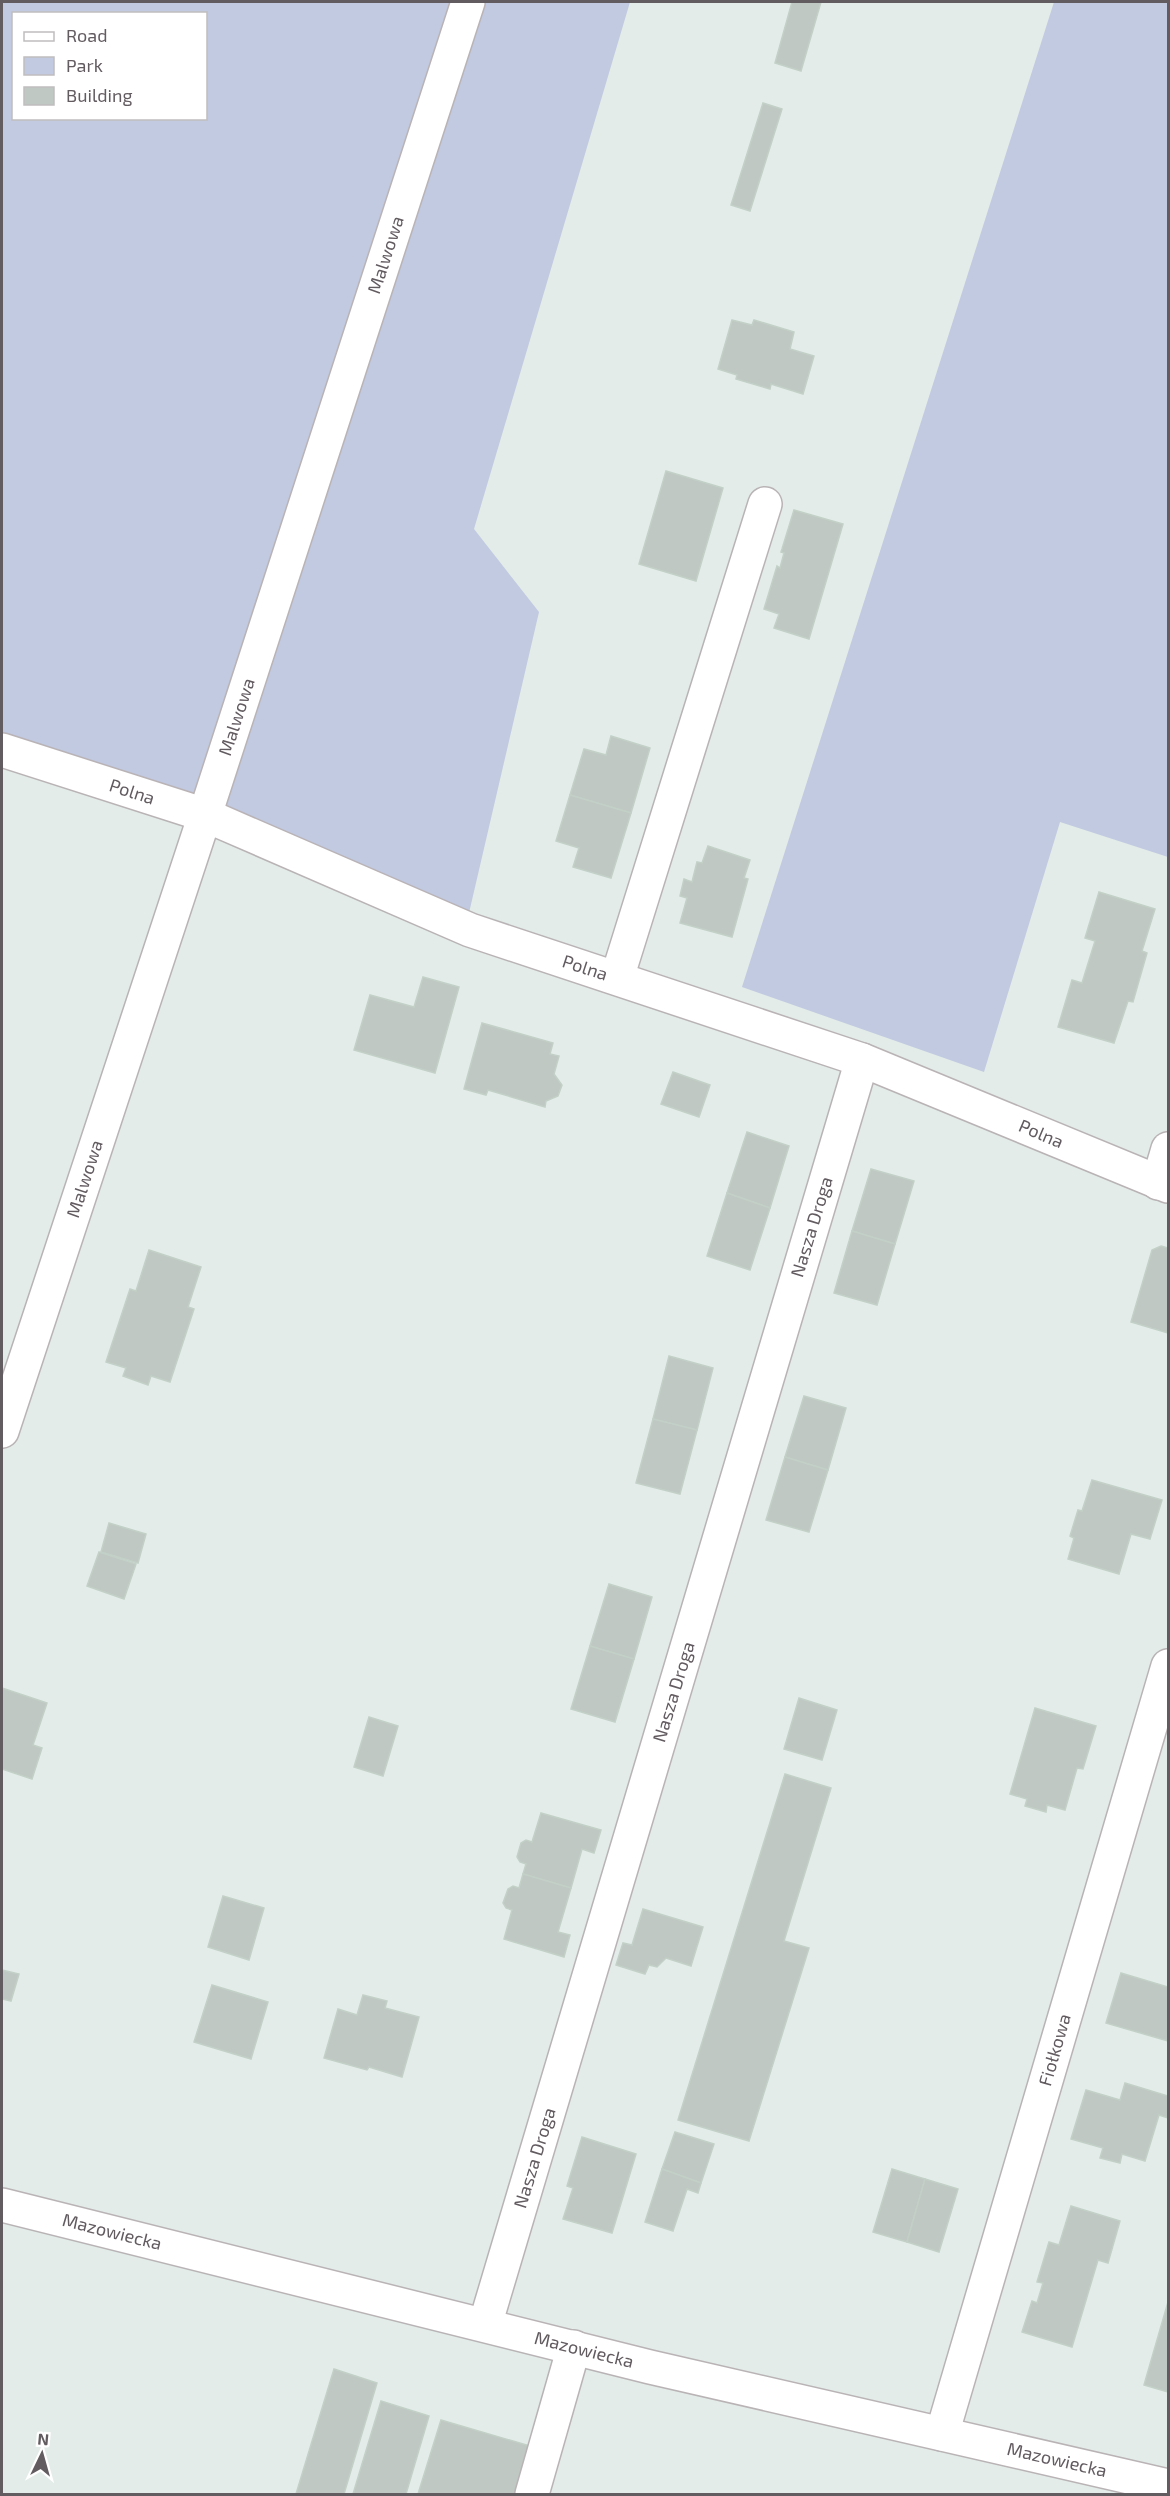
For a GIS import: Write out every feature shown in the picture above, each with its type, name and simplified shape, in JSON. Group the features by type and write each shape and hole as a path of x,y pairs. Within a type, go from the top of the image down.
{"street":[{"name":"Malwowa","path":"2,1431 205,815 468,2"},
{"path":"617,978 765,504"},
{"name":"Polna","path":"2,750 205,815 470,930 862,1060 1163,1184"},
{"name":"Nasza Droga","path":"485,2325 862,1060"},
{"path":"1163,1184 1168,1149"},
{"name":"Fiołkowa","path":"942,2434 1168,1666"},
{"name":"Mazowiecka","path":"2,2205 574,2347 1168,2486"},
{"path":"532,2494 574,2347"}],"green space":[{"path":"2,2 630,2 474,529 539,612 462,943 196,829 2,766"},
{"path":"1054,2 1168,2 1168,857 1060,822 984,1072 742,987"}],"building":[{"path":"792,2 821,2 801,71 775,63"},
{"path":"763,103 782,109 750,211 731,205"},
{"path":"732,320 752,325 754,320 794,332 790,349 814,356 803,394 771,384 770,389 736,379 737,375 718,369"},
{"path":"666,471 723,488 696,581 639,564"},
{"path":"794,510 843,524 809,639 774,628 779,614 764,609 777,566 780,568 784,553 781,552"},
{"path":"611,736 650,748 631,813 570,795 584,749 606,755"},
{"path":"570,795 631,813 611,878 573,867 579,848 556,841"},
{"path":"708,846 750,860 744,878 748,879 732,937 680,923 687,898 680,896 684,879 692,882 697,862 702,863"},
{"path":"1099,892 1155,909 1142,951 1147,953 1133,1002 1128,1001 1114,1043 1058,1027 1072,980 1082,983 1095,941 1085,938"},
{"path":"423,977 459,987 435,1073 354,1050 370,995 414,1007"},
{"path":"482,1023 553,1043 550,1054 559,1056 554,1074 562,1085 558,1096 546,1101 545,1107 488,1090 486,1095 464,1089"},
{"path":"673,1072 710,1085 699,1117 661,1104"},
{"path":"747,1132 789,1146 770,1208 727,1193"},
{"path":"871,1169 914,1181 895,1244 852,1231"},
{"path":"727,1193 770,1208 750,1270 707,1256"},
{"path":"852,1231 895,1244 877,1305 834,1293"},
{"path":"1161,1246 1168,1248 1168,1333 1131,1322 1152,1250"},
{"path":"149,1250 201,1267 188,1307 194,1309 170,1382 151,1376 148,1385 123,1376 126,1368 106,1362 130,1289 136,1291"},
{"path":"669,1356 713,1368 697,1430 653,1419"},
{"path":"804,1396 846,1408 828,1470 785,1457"},
{"path":"653,1419 697,1430 680,1494 636,1483"},
{"path":"785,1457 828,1470 809,1532 766,1520"},
{"path":"1092,1480 1162,1500 1150,1539 1131,1534 1119,1574 1068,1559 1074,1538 1070,1536 1078,1510 1082,1511"},
{"path":"109,1523 146,1534 138,1563 101,1552"},
{"path":"99,1552 136,1564 124,1599 87,1586"},
{"path":"609,1584 652,1597 634,1659 590,1646"},
{"path":"590,1646 634,1659 615,1722 571,1709"},
{"path":"2,1688 47,1703 33,1745 42,1748 32,1779 2,1769"},
{"path":"799,1698 837,1710 822,1760 784,1749"},
{"path":"1035,1708 1096,1726 1083,1769 1077,1768 1065,1810 1047,1805 1046,1812 1025,1806 1027,1799 1010,1794"},
{"path":"369,1717 398,1726 383,1776 354,1767"},
{"path":"785,1774 831,1788 784,1941 809,1948 749,2141 678,2120"},
{"path":"541,1813 601,1830 594,1853 582,1849 571,1888 523,1874 526,1864 520,1862 517,1857 521,1843 526,1840 532,1842"},
{"path":"523,1874 571,1888 558,1932 570,1935 564,1957 504,1939 512,1910 506,1908 503,1903 508,1889 513,1886 519,1888"},
{"path":"223,1896 264,1908 249,1960 208,1947"},
{"path":"643,1909 703,1927 691,1966 666,1958 657,1967 649,1965 645,1974 616,1965 623,1943 632,1945"},
{"path":"2,1970 19,1974 11,2001 2,1999"},
{"path":"1121,1973 1168,1987 1168,2041 1106,2023"},
{"path":"212,1985 268,2002 251,2059 194,2042"},
{"path":"363,1995 387,2001 385,2008 419,2017 402,2077 369,2067 367,2070 324,2058 338,2009 357,2015"},
{"path":"1125,2083 1168,2096 1168,2118 1159,2115 1145,2161 1122,2154 1120,2163 1100,2158 1103,2148 1071,2139 1086,2090 1120,2100"},
{"path":"675,2132 714,2144 701,2183 662,2169"},
{"path":"582,2137 636,2154 612,2233 563,2219 573,2188 567,2186"},
{"path":"662,2169 701,2183 698,2193 687,2189 673,2231 645,2222"},
{"path":"892,2169 925,2179 907,2242 873,2232"},
{"path":"925,2179 958,2189 939,2252 907,2242"},
{"path":"1071,2206 1120,2221 1108,2263 1098,2260 1072,2347 1022,2332 1032,2301 1037,2303 1043,2283 1037,2282 1049,2242 1059,2245"},
{"path":"1168,2302 1168,2392 1144,2385"},
{"path":"334,2369 377,2383 344,2494 296,2494"},
{"path":"381,2401 429,2416 406,2494 353,2494"},
{"path":"441,2420 530,2446 515,2494 418,2494"}]}
